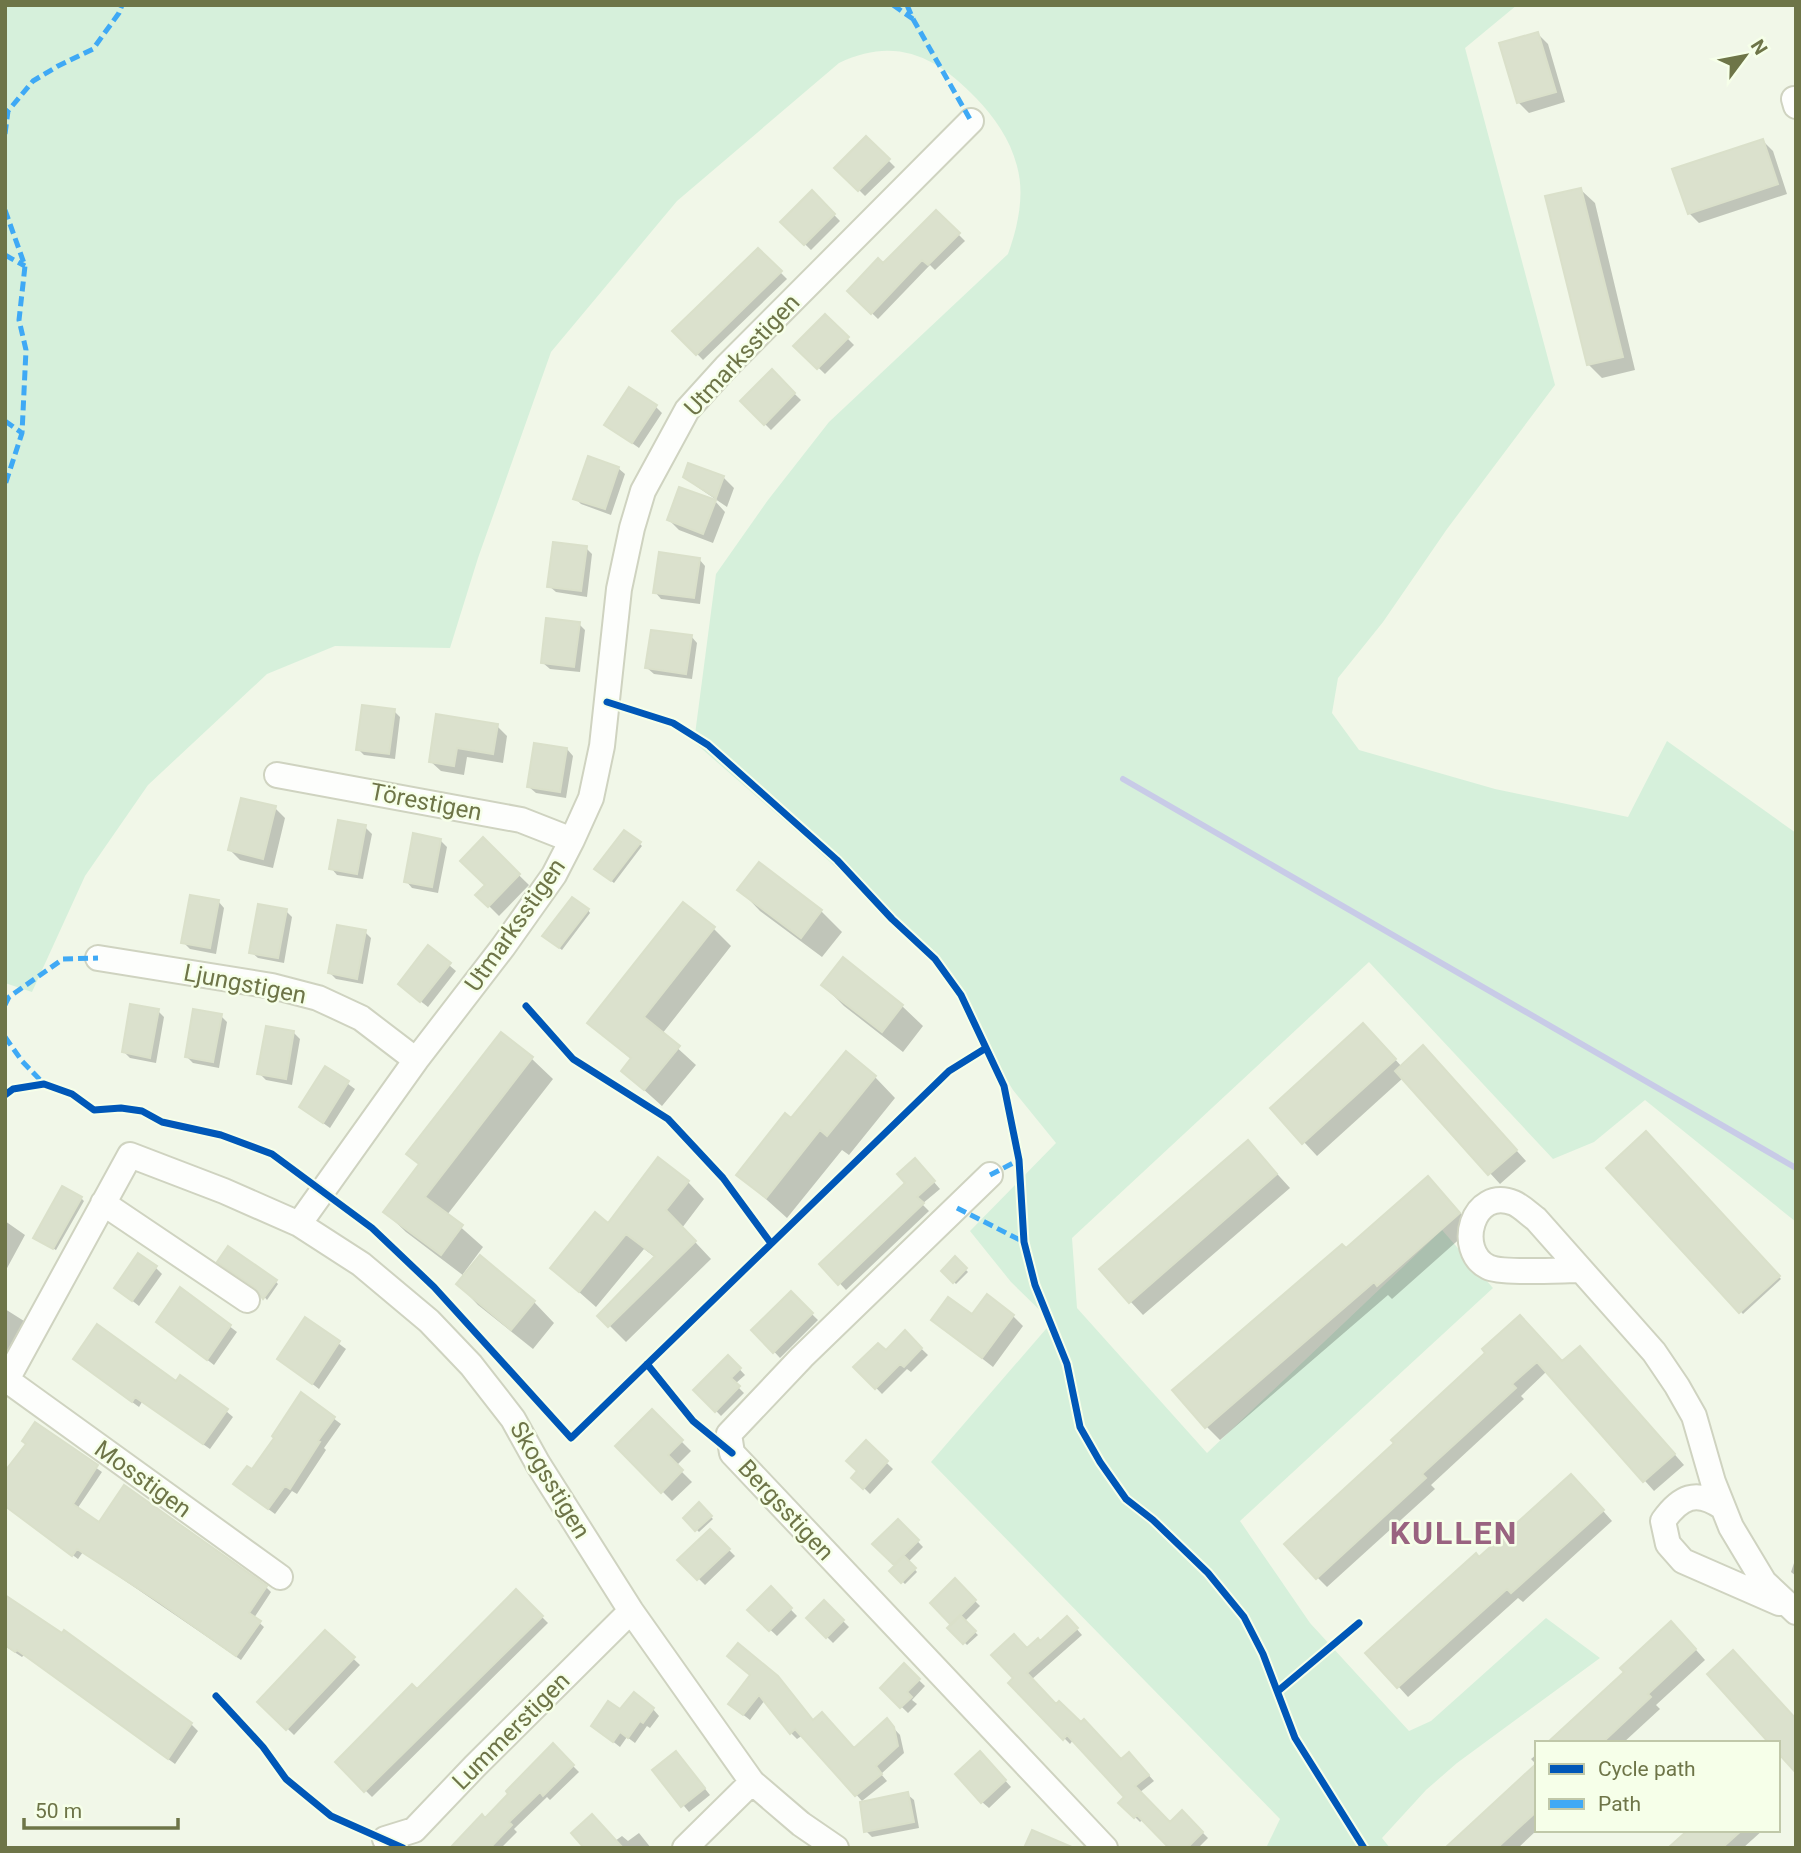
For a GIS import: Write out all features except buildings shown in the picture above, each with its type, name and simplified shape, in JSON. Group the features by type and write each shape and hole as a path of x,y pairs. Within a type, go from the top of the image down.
{"street":[{"path":"1796,99 1796,106"},
{"name":"Utmarksstigen","path":"299,1224 416,1060 540,896 572,840 591,798 602,746 619,589 632,528 643,491 687,410 726,367 971,121"},
{"name":"Törestigen","path":"278,775 521,820 572,840"},
{"name":"Ljungstigen","path":"98,958 272,986 318,998 361,1018 416,1060"},
{"name":"Mosstigen","path":"280,1577 6,1382 130,1155 224,1191 299,1224"},
{"name":"Bergsstigen","path":"990,1175 802,1357 729,1434 732,1453 1104,1848"},
{"path":"103,1203 247,1300"},
{"name":"Skogsstigen","path":"299,1224 361,1264 404,1298 471,1365 513,1419 538,1464 631,1611 752,1782 802,1824 836,1848"},
{"path":"1581,1270 1654,1352 1677,1386 1694,1416 1722,1507 1744,1551 1764,1582 1792,1610"},
{"path":"1722,1507 1702,1496 1686,1498 1671,1510 1663,1521 1668,1544 1683,1561 1792,1610"},
{"name":"Lummerstigen","path":"385,1839 415,1830 475,1766 631,1611"},
{"path":"685,1848 752,1782"}],"green space":[{"path":"5,5 1517,5 1465,48 1555,385 1447,529 1383,622 1338,678 1332,713 1359,750 1495,789 1628,817 1667,741 1796,833 1796,1222 1645,1100 1594,1142 1553,1159 1369,962 1072,1238 1077,1308 1207,1453 1442,1230 1493,1288 1240,1521 1310,1623 1409,1731 1431,1721 1546,1618 1600,1658 1457,1763 1426,1790 1382,1838 1390,1848 1266,1848 1280,1819 931,1462 1052,1322 1011,1282 970,1231 1056,1143 1013,1090 970,1021 949,976 803,837 694,742 716,574 768,500 829,422 1008,254 1017,221 1019,177 1014,156 995,121 961,83 930,61 896,51 859,55 839,63 677,201 551,352 478,558 450,648 335,646 267,674 148,785 85,876 32,992 5,983"}],"waterway":[{"path":"1123,779 1796,1168"}],"marked path":[{"path":"5,134 8,111 33,81 93,49 122,5"},
{"path":"893,5 913,19"},
{"path":"907,5 971,121"},
{"path":"5,210 25,266 19,320 26,350 22,433 5,485"},
{"path":"5,255 25,266"},
{"path":"5,421 22,433"},
{"path":"5,1005 9,997 63,959 98,958"},
{"path":"5,1037 22,1061 44,1084"},
{"path":"990,1175 1019,1160"},
{"path":"957,1208 1024,1242"}],"cycle path":[{"path":"607,702 673,723 708,745 837,860 892,919 935,959 961,995 1004,1086 1019,1160 1024,1242 1035,1285 1067,1364 1080,1427 1126,1499 1153,1520 1208,1573 1244,1617 1263,1654 1295,1738 1364,1848"},
{"path":"526,1006 573,1059 668,1119 723,1178 770,1242"},
{"path":"5,1095 13,1089 44,1084 72,1094 94,1110 121,1108 142,1111 162,1122 221,1135 272,1154 372,1228 434,1287 571,1438 949,1071 986,1048"},
{"path":"647,1364 693,1421 732,1453"},
{"path":"1278,1691 1359,1623"},
{"path":"216,1696 263,1747 286,1779 331,1816 403,1848"}],"district":[{"name":"KULLEN","path":"1454,1533"}]}
